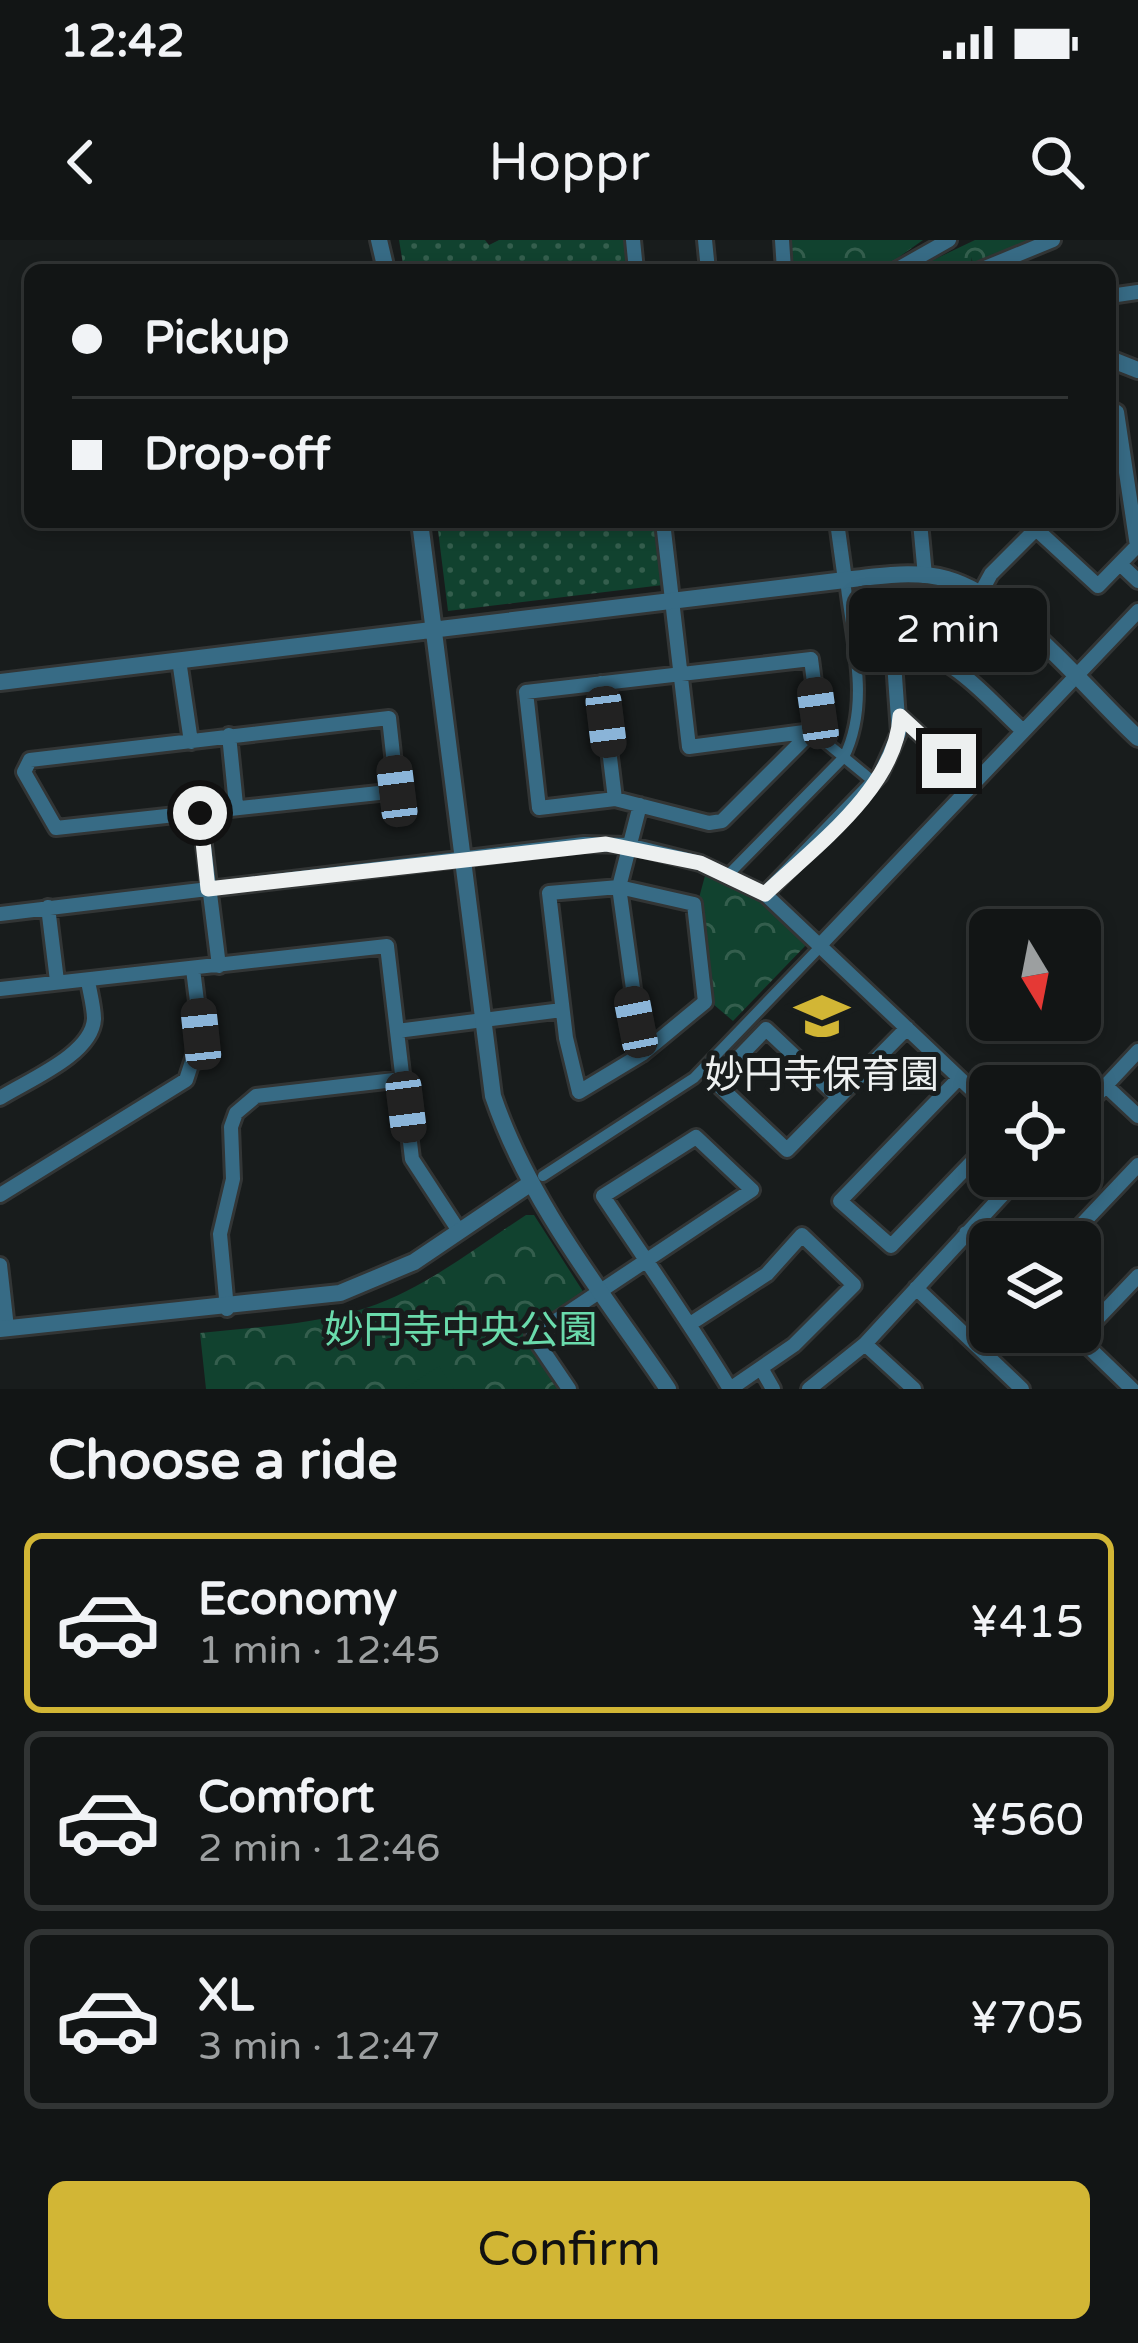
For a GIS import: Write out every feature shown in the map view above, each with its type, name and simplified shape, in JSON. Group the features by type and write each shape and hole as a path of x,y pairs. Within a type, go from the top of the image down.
{"street":[{"path":"907,264 949,240"},
{"path":"995,264 1053,240"},
{"path":"1038,528 1098,586 1137,546 1118,470 1116,411"},
{"path":"421,528 493,1096 507,1140 668,1389"},
{"path":"664,528 689,746 812,730 874,782"},
{"path":"729,874 844,757 860,709 838,528"},
{"path":"921,528 925,576"},
{"path":"980,594 991,574 1032,528"},
{"path":"1120,564 1138,581"},
{"path":"0,682 671,601 925,576 980,594 1016,619 1138,738"},
{"path":"0,1265 3,1329 227,1309 340,1293 414,1262 694,1078 1138,611"},
{"path":"765,894 874,782 899,733 892,648 919,649 948,662 1023,731"},
{"path":"811,658 818,713 812,730 722,821 709,823 615,799 539,808 526,692 601,683 811,658"},
{"path":"179,660 191,742"},
{"path":"601,683 615,799"},
{"path":"900,716 973,783"},
{"path":"389,718 397,791 56,828 24,772 30,760 229,735 389,718"},
{"path":"229,735 236,805"},
{"path":"640,805 619,887 642,1054"},
{"path":"200,813 219,966"},
{"path":"0,914 460,859 628,845 729,874 765,894 969,1088"},
{"path":"619,887 694,904 705,1002 642,1054 579,1092 562,1010 549,893 619,887"},
{"path":"48,907 57,982"},
{"path":"0,988 387,946 412,1159 460,1232"},
{"path":"0,1196 186,1080 201,1034 193,969"},
{"path":"0,1098 77,1050 88,1036 94,1022 88,981"},
{"path":"397,1030 562,1010"},
{"path":"838,1097 766,1029 715,1082 787,1150 907,1028"},
{"path":"1101,1091 1138,1052"},
{"path":"958,1078 840,1201 891,1246 969,1165"},
{"path":"227,1309 220,1234 233,1179 231,1127 236,1113 256,1096 403,1079"},
{"path":"1106,1086 1138,1117"},
{"path":"569,1389 533,1336 646,1261 752,1190 696,1136 603,1196 646,1261 690,1324 730,1389 794,1346 854,1285 802,1235 766,1274 690,1324"},
{"path":"1085,1221 1138,1165"},
{"path":"809,1389 865,1344 1000,1197"},
{"path":"1101,1311 1138,1276"},
{"path":"916,1288 1022,1389"},
{"path":"865,1344 914,1389"},
{"path":"1095,1353 1135,1388"},
{"path":"761,1368 773,1389"}],"green space":[{"path":"399,240 485,240 489,245 499,240 626,240 628,264 403,264"},
{"path":"786,240 923,240 889,264 788,264"},
{"path":"975,240 1032,240 973,263 971,257 972,264 925,264"},
{"path":"438,528 657,528 663,585 448,611"},
{"path":"706,872 746,889 808,943 733,1021 713,1004 699,898"},
{"name":"妙円寺中央公園","path":"526,1215 534,1215 584,1293 523,1333 560,1389 206,1389 200,1333 305,1322 366,1308 429,1279"},
{"path":"439,1366 454,1389 404,1389"}],"place":[{"name":"妙円寺保育園","path":"822,1016"}],"route":[{"path":"200,813 208,889 606,844 700,863 765,894 880,775 899,733 900,716 949,761"}]}
